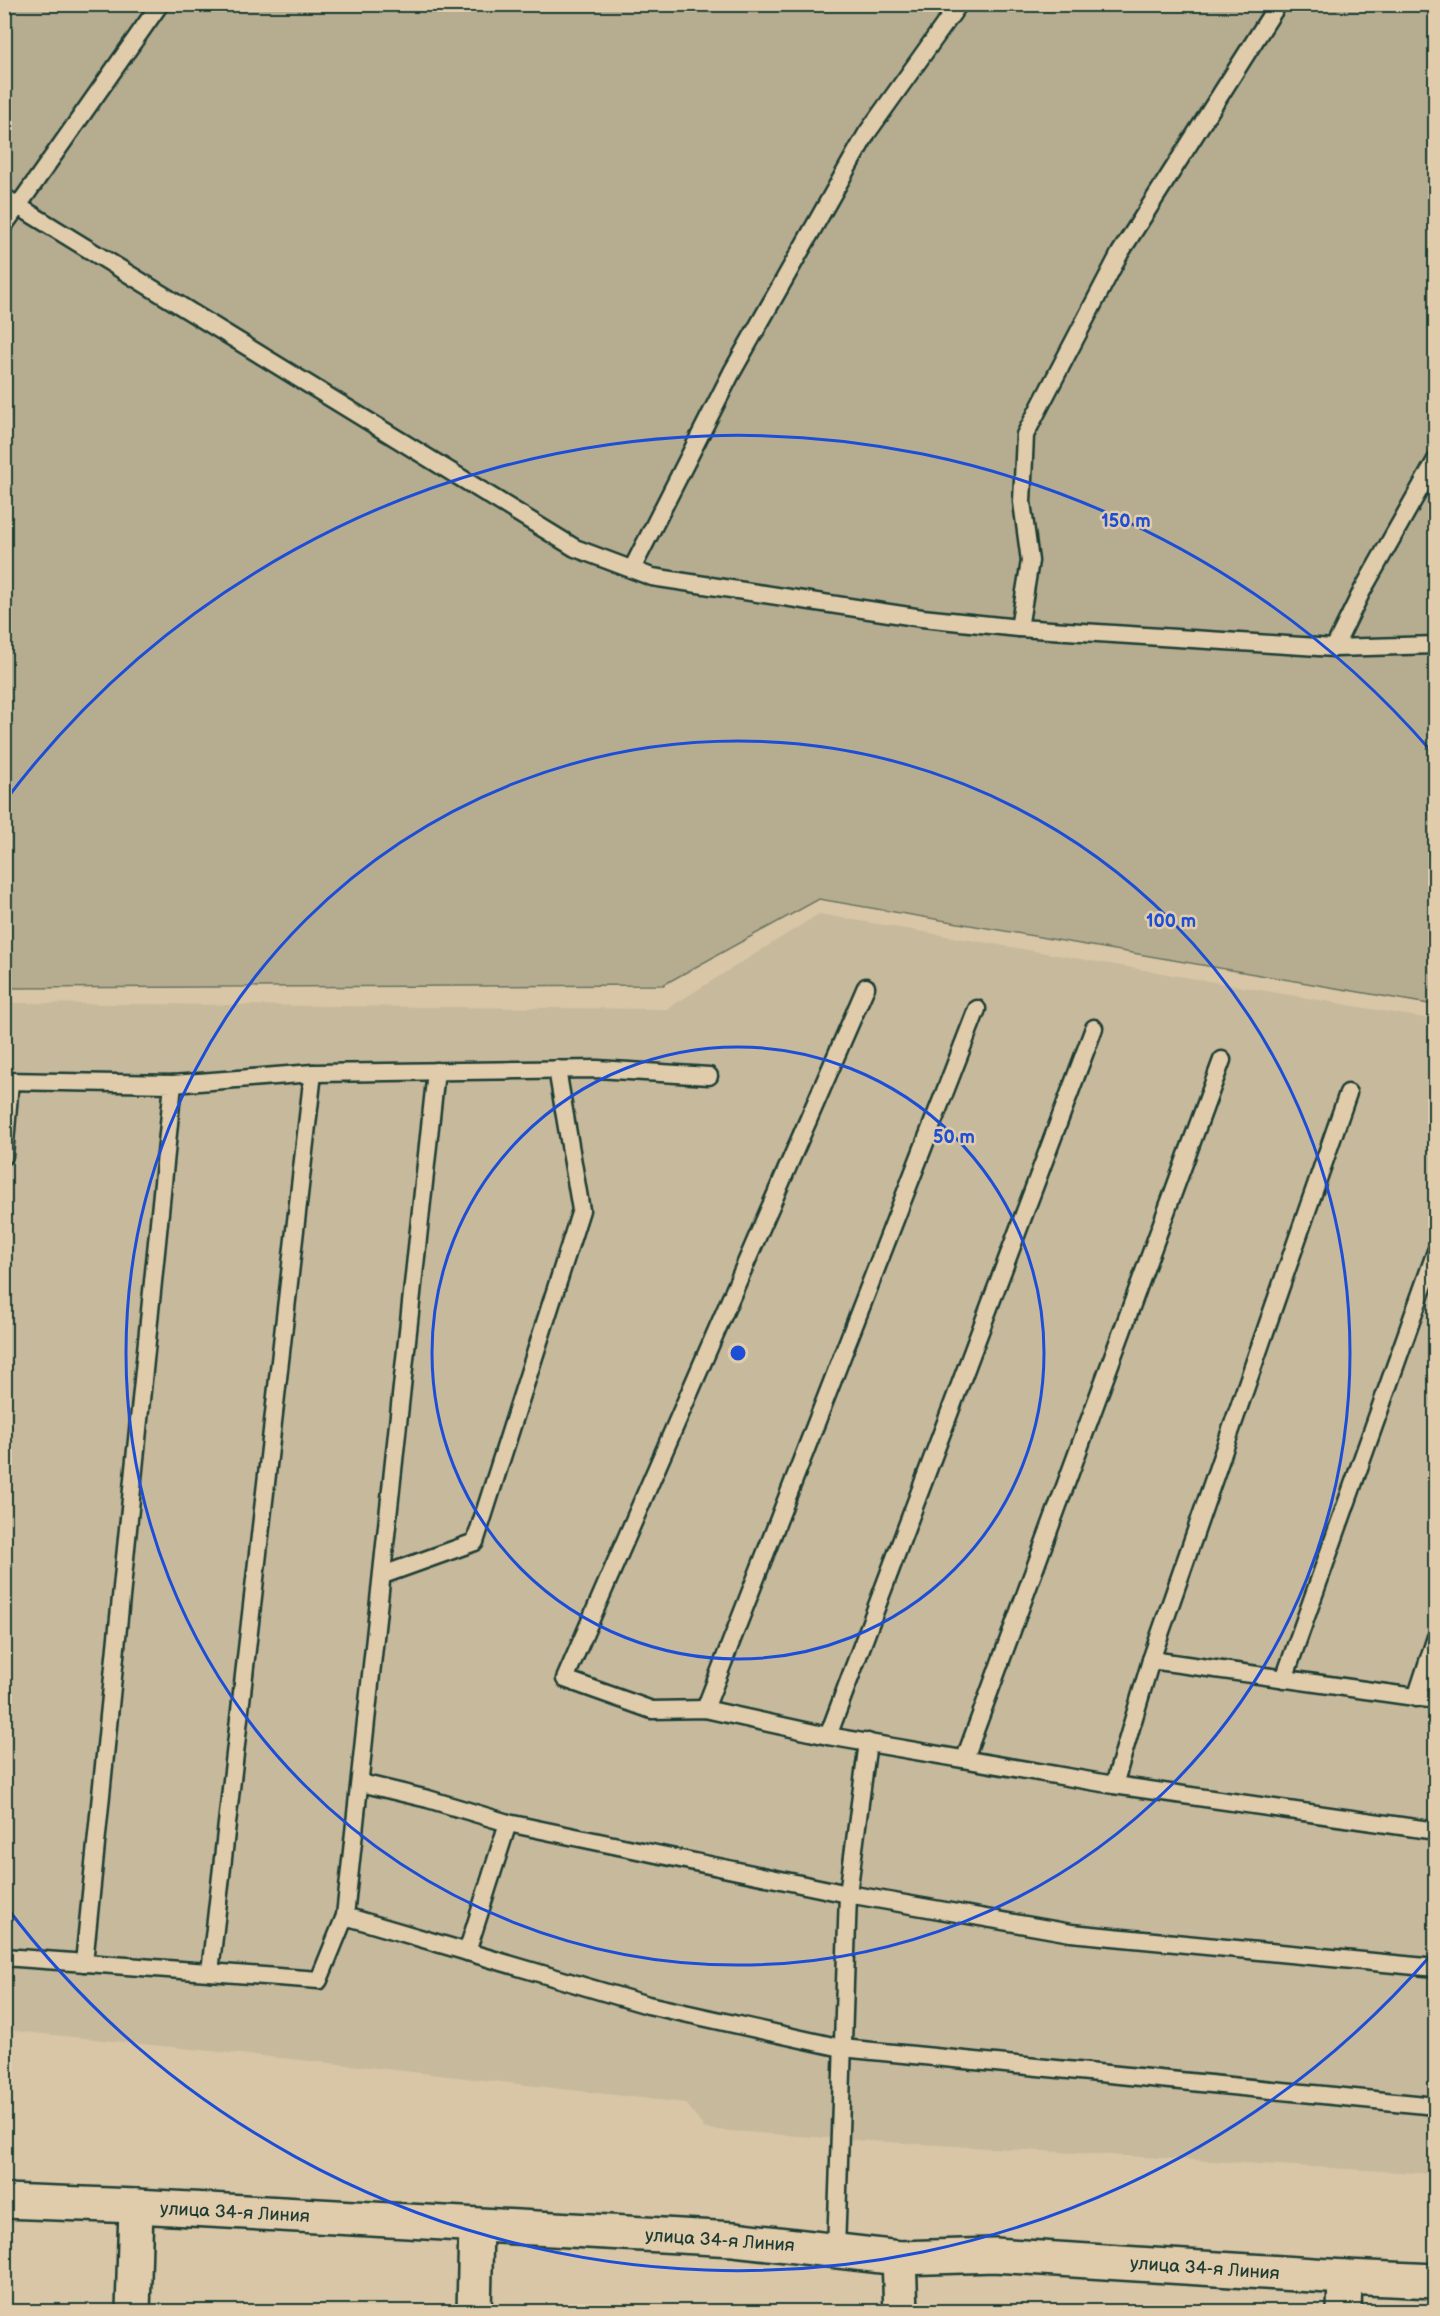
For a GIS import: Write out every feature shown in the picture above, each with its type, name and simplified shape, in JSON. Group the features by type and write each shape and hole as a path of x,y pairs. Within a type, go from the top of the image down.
{"main road":[{"name":"улица 34-я Линия","path":"4,2201 136,2206 734,2239 899,2258 994,2255 1436,2281"},
{"path":"133,2312 136,2206"},
{"path":"474,2312 476,2226"},
{"path":"899,2258 901,2312"},
{"path":"1344,2312 1346,2277"}],"lane":[{"path":"4,225 11,202 160,4"},
{"path":"633,569 732,372 867,133 959,4"},
{"path":"1019,628 1030,561 1022,502 1025,435 1120,253 1278,4"},
{"path":"11,202 575,548 652,577 922,618 1019,628 1334,648 1436,645"},
{"path":"1334,648 1362,591 1436,460"},
{"path":"866,987 565,1679 652,1710 705,1709 828,1736 1114,1785 1436,1831"},
{"path":"705,1709 977,1009"},
{"path":"828,1736 1094,1029"},
{"path":"965,1758 1222,1060"},
{"path":"383,1575 475,1542 581,1210 557,1069"},
{"path":"4,1156 7,1081 173,1084 313,1073 557,1069 597,1069 710,1076"},
{"path":"4,1957 319,1980 345,1916 436,1071"},
{"path":"210,1972 313,1073"},
{"path":"84,1962 173,1084"},
{"path":"1114,1785 1151,1660 1348,1093"},
{"path":"1284,1679 1436,1251"},
{"path":"1416,1698 1436,1637"},
{"path":"1151,1660 1436,1700"},
{"path":"836,2250 848,1894 868,1742"},
{"path":"361,1783 428,1799 508,1823 848,1894 1071,1933 1436,1968"},
{"path":"467,1952 508,1823"},
{"path":"345,1916 648,2005 842,2048 1436,2106"}],"shaded area":[{"path":"4,5 1435,5 1435,1005 819,899 663,985 5,988"},
{"path":"819,914 1435,1020 1435,2174 870,2141 705,2129 686,2103 360,2066 5,2030 5,1003 667,1009"}]}
